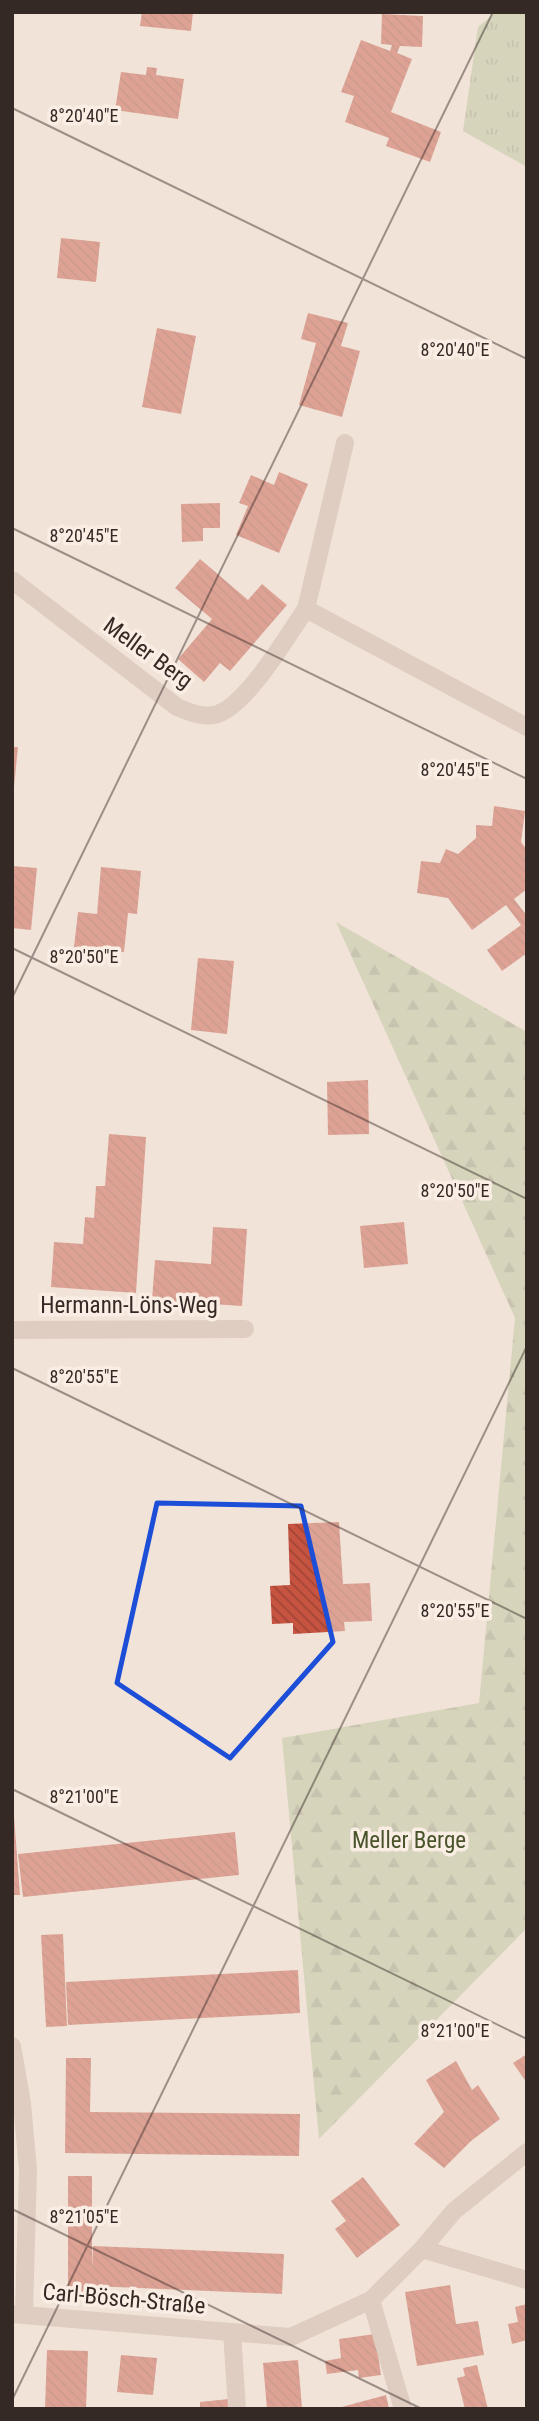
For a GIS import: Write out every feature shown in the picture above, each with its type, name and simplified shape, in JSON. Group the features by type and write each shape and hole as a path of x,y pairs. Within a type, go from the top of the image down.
{"street":[{"name":"Meller Berg","path":"12,580 177,707 198,716 215,715 236,705 306,609 345,443"},
{"path":"306,609 527,727"},
{"name":"Hermann-Löns-Weg","path":"12,1330 245,1329"},
{"path":"12,2046 23,2103 28,2169 18,2314"},
{"name":"Carl-Bösch-Straße","path":"18,2314 291,2337 371,2300 422,2249 454,2210 527,2152"},
{"path":"422,2249 527,2280"},
{"path":"371,2300 403,2409"},
{"name":"Carl-Bösch-Straße","path":"232,2332 237,2409"}],"highlighted area":[{"path":"157,1503 301,1506 333,1642 230,1758 117,1683"}],"green space":[{"path":"496,12 527,12 527,167 463,131 478,27"},
{"name":"Meller Berge","path":"336,922 527,1032 527,1928 319,2139 282,1738 479,1703 515,1318"}],"building":[{"path":"142,12 193,12 191,31 140,26"},
{"path":"382,14 423,16 422,47 400,46 397,53 412,59 391,112 441,132 430,162 386,146 389,138 345,122 354,96 341,92 361,40 390,51 392,45 381,44"},
{"path":"147,67 157,68 156,75 184,79 178,119 115,110 121,72 146,75"},
{"path":"61,238 100,242 96,282 57,278"},
{"path":"308,313 348,323 341,346 360,351 342,417 299,405 316,343 301,339"},
{"path":"157,328 196,336 181,414 142,407"},
{"path":"279,472 308,484 279,553 236,535 248,506 239,503 251,475 274,485"},
{"path":"220,503 220,528 203,528 203,541 182,542 181,504"},
{"path":"200,559 248,600 262,584 287,605 230,671 220,663 204,682 178,659 212,619 175,588"},
{"path":"12,747 18,747 14,787 12,787"},
{"path":"494,806 525,811 521,842 527,850 527,889 514,899 527,916 527,953 502,971 487,950 521,925 506,905 472,930 448,898 417,893 421,861 440,863 446,849 458,854 476,838 476,825 492,826"},
{"path":"12,866 37,868 31,930 12,928"},
{"path":"101,867 141,871 137,914 128,913 124,952 74,947 78,912 97,914"},
{"path":"198,958 234,961 227,1034 191,1030"},
{"path":"368,1080 369,1134 328,1135 327,1082"},
{"path":"109,1134 146,1137 136,1293 51,1287 54,1242 83,1244 85,1217 94,1218 96,1186 105,1186"},
{"path":"404,1222 408,1264 364,1268 360,1226"},
{"path":"213,1227 247,1229 242,1306 152,1300 155,1260 211,1264"},
{"path":"339,1522 343,1584 370,1583 372,1621 344,1622 345,1631 293,1634 293,1623 272,1624 270,1586 290,1585 288,1524"},
{"path":"12,1789 20,1895 12,1895"},
{"path":"235,1832 239,1875 23,1897 18,1854"},
{"path":"63,1934 67,2026 46,2027 41,1935"},
{"path":"298,1970 300,2013 68,2025 66,1982"},
{"path":"527,2054 527,2083 513,2063"},
{"path":"66,2058 91,2058 90,2112 300,2114 299,2156 65,2153"},
{"path":"456,2061 472,2090 478,2085 500,2119 471,2141 444,2168 414,2144 444,2112 426,2080"},
{"path":"68,2176 92,2176 92,2270 93,2246 284,2254 282,2294 92,2286 92,2296 68,2296"},
{"path":"363,2177 400,2225 357,2258 335,2229 346,2221 331,2201"},
{"path":"450,2285 456,2324 478,2321 484,2355 417,2366 405,2292"},
{"path":"527,2304 527,2340 512,2344 508,2324 518,2322 515,2307"},
{"path":"375,2334 381,2375 359,2378 358,2370 327,2374 325,2361 341,2358 339,2339"},
{"path":"47,2350 88,2351 86,2409 45,2409"},
{"path":"121,2355 157,2358 153,2395 117,2392"},
{"path":"298,2360 302,2408 267,2409 263,2363"},
{"path":"477,2365 488,2409 465,2409 457,2378 465,2376 463,2368"},
{"path":"386,2395 389,2409 338,2409 338,2408"},
{"path":"229,2399 230,2409 200,2409 200,2402"}]}
